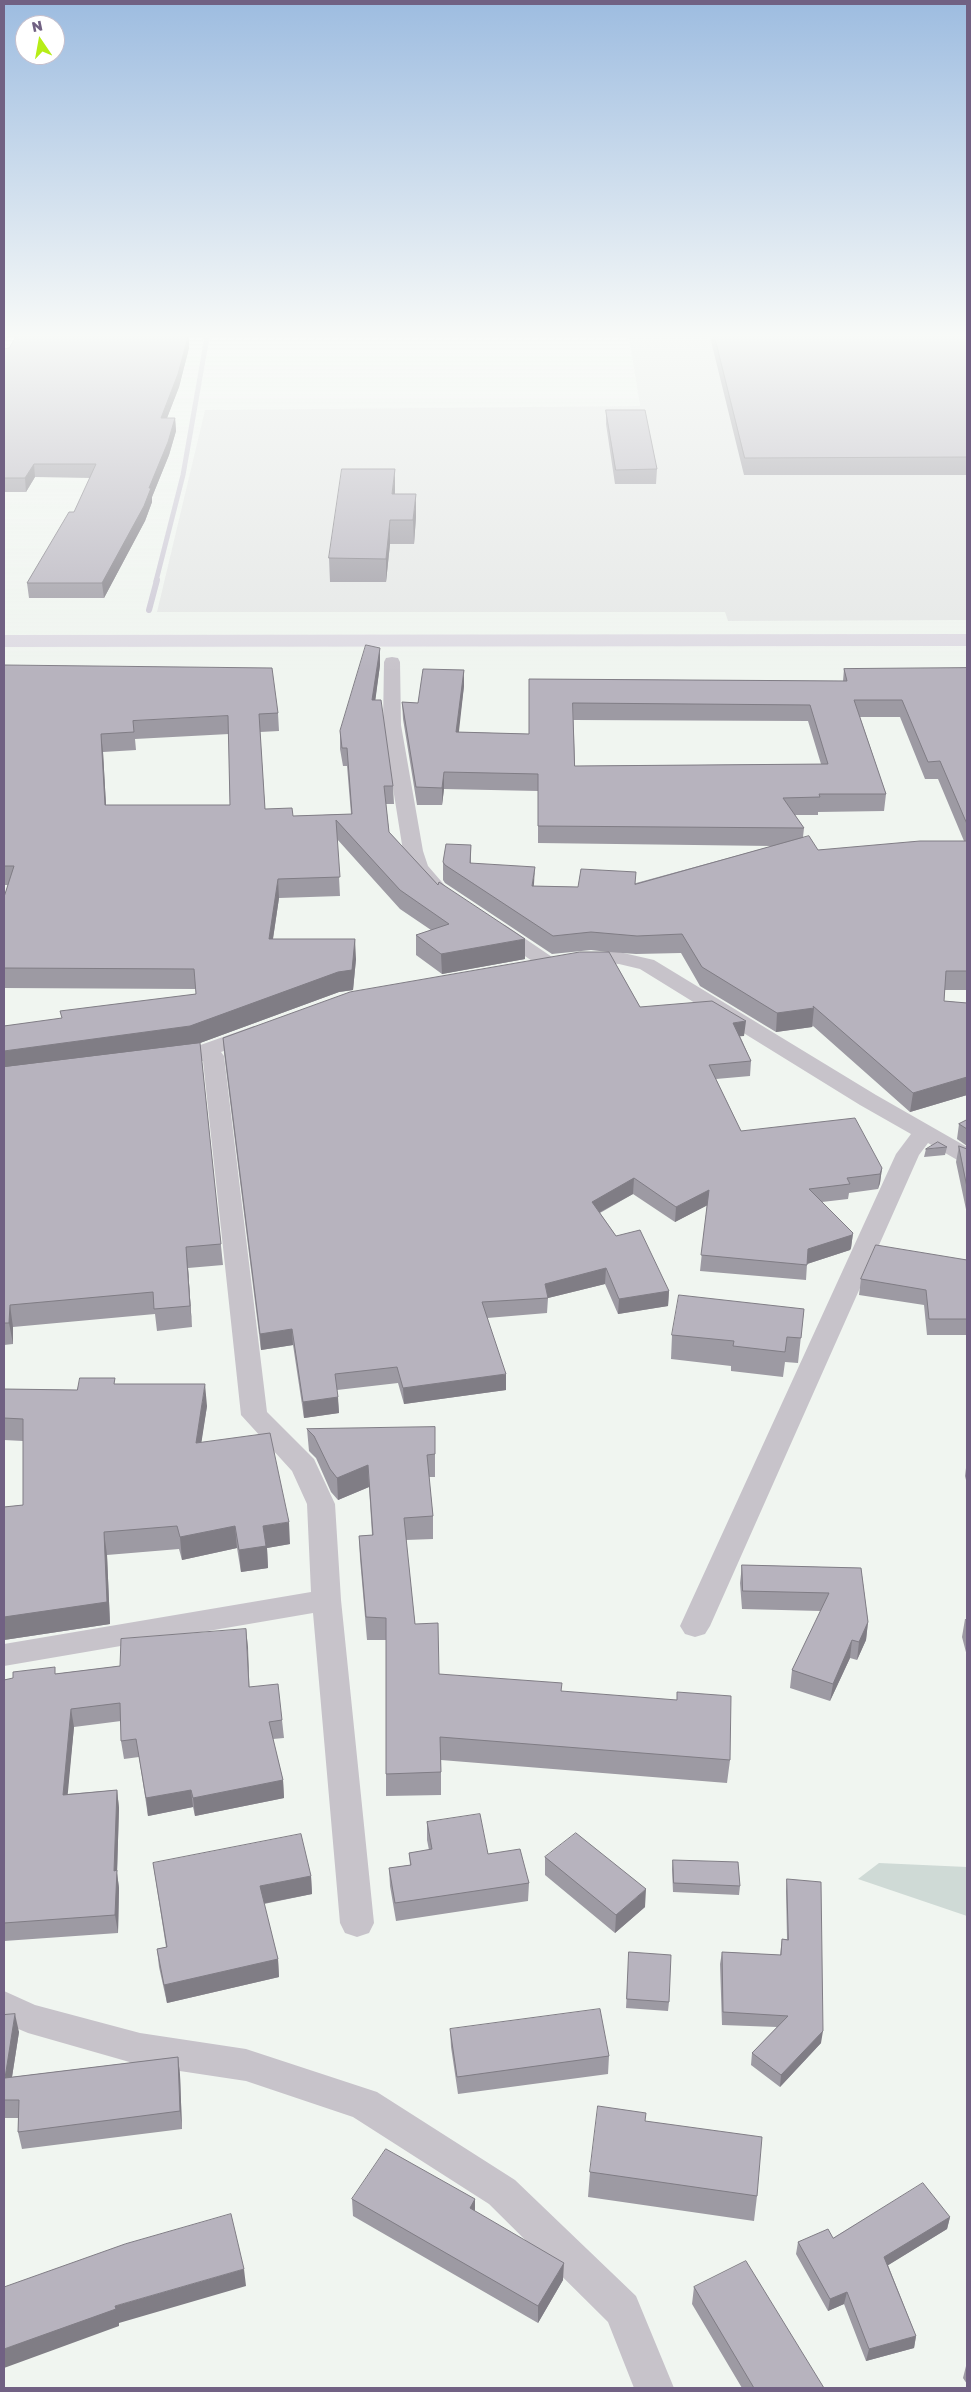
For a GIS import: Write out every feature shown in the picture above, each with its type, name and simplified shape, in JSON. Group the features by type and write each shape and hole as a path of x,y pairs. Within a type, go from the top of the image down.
{"main road":[{"path":"4,641 967,640"}],"street":[{"path":"392,662 392,725 413,851 419,868 437,888 453,898"},
{"path":"485,920 548,963"},
{"path":"520,968 579,958 609,958 647,964 868,1100 967,1156"},
{"path":"146,1063 197,1054 271,1025"},
{"path":"197,1054 213,1056 254,1415 304,1466 321,1504 326,1600 357,1923"},
{"path":"695,1626 908,1154 924,1132"},
{"path":"4,1655 326,1600"},
{"path":"4,2006 28,2018 140,2050 246,2065 364,2104 502,2192 594,2282 622,2310 654,2388"}],"shaded area":[{"path":"196,449 967,449 967,620 728,621 725,612 157,612"},
{"path":"879,1863 967,1867 967,1916 858,1879"}],"building":[{"path":"4,449 165,449 149,488 151,488 144,506 102,583 27,583 69,512 74,512 96,464 34,464 25,478 4,478"},
{"path":"612,449 653,449 657,469 616,470"},
{"path":"743,449 967,449 967,457 745,458"},
{"path":"342,469 395,469 392,494 416,494 413,520 390,520 386,559 329,558"},
{"path":"366,645 380,648 372,700 381,700 393,786 384,786 389,832 438,885 439,882 525,939 441,954 416,935 449,924 400,890 336,820 340,877 278,879 269,939 355,939 352,970 338,972 190,1026 4,1051 4,1026 62,1018 60,1011 196,994 194,969 4,968 4,897 14,866 4,866 4,665 272,668 278,713 259,714 265,809 292,808 293,816 352,814 347,748 342,748 340,731","holes":["228,716 230,805 105,805 101,734 134,732 133,721"]},
{"path":"967,668 967,824 940,761 928,762 902,700 854,700 886,794 819,794 820,797 783,798 804,828 538,826 538,774 444,772 442,788 416,787 402,702 418,703 423,669 464,670 456,732 529,734 529,679 847,681 844,669","holes":["573,703 810,705 828,764 575,766"]},
{"path":"809,836 818,850 920,841 967,841 967,971 946,971 944,1001 967,1003 967,1077 913,1093 813,1006 814,1008 777,1013 702,967 682,934 637,936 591,932 553,936 443,862 446,844 471,845 470,863 535,867 532,886 578,887 581,869 636,872 635,884"},
{"path":"580,952 609,952 640,1007 712,1001 746,1021 733,1023 751,1061 709,1065 741,1131 855,1118 882,1168 880,1174 847,1178 850,1184 809,1189 853,1233 852,1235 808,1249 807,1265 701,1255 709,1190 676,1207 634,1178 592,1202 616,1236 640,1230 669,1291 619,1299 606,1268 545,1284 548,1298 482,1302 506,1374 403,1388 397,1367 335,1374 338,1397 303,1402 292,1329 260,1334 223,1038 350,992"},
{"path":"200,1043 221,1244 186,1247 190,1306 154,1309 153,1292 10,1305 9,1323 4,1323 4,1067"},
{"path":"967,1120 967,1129 959,1124"},
{"path":"938,1142 947,1147 926,1149"},
{"path":"959,1146 967,1149 967,1187"},
{"path":"876,1245 967,1260 967,1319 929,1319 926,1290 861,1279"},
{"path":"679,1295 804,1309 801,1338 787,1337 785,1352 733,1346 734,1341 672,1335"},
{"path":"80,1378 115,1378 114,1384 205,1384 196,1443 270,1433 289,1522 263,1526 266,1546 239,1550 235,1526 180,1537 177,1526 104,1532 107,1602 4,1617 4,1507 23,1505 23,1419 4,1418 4,1389 77,1390"},
{"path":"435,1427 435,1454 427,1455 433,1516 404,1518 415,1624 438,1623 439,1674 562,1683 561,1691 677,1700 677,1692 731,1696 730,1760 440,1737 441,1772 386,1774 386,1618 366,1617 359,1536 373,1535 368,1465 337,1478 330,1469 314,1436 307,1429"},
{"path":"742,1565 861,1568 868,1622 859,1642 852,1640 833,1684 792,1670 829,1593 743,1591"},
{"path":"246,1629 249,1687 278,1684 282,1720 269,1722 283,1780 193,1798 191,1790 146,1798 136,1739 121,1741 120,1703 71,1709 63,1795 117,1790 114,1871 117,1870 115,1915 4,1923 4,1680 13,1678 13,1672 55,1667 55,1674 120,1666 121,1639"},
{"path":"480,1814 488,1854 520,1849 529,1883 395,1903 389,1868 411,1865 409,1853 432,1849 427,1822"},
{"path":"576,1833 646,1889 616,1915 545,1857"},
{"path":"301,1834 311,1876 260,1886 278,1959 164,1985 157,1949 167,1947 153,1863"},
{"path":"673,1860 738,1862 740,1886 674,1883"},
{"path":"787,1879 821,1882 823,2031 781,2075 752,2053 788,2016 723,2012 722,1952 781,1955 782,1939 788,1940"},
{"path":"629,1952 671,1955 669,2002 627,1999"},
{"path":"600,2009 609,2056 457,2077 450,2029"},
{"path":"15,2014 5,2078 178,2057 180,2111 18,2132 19,2100 4,2100 4,2015"},
{"path":"598,2106 646,2113 645,2121 762,2137 757,2196 590,2172"},
{"path":"386,2149 475,2199 470,2208 564,2263 538,2306 352,2199"},
{"path":"923,2183 950,2217 884,2257 916,2336 869,2349 847,2292 830,2299 798,2242 828,2229 833,2238"},
{"path":"231,2214 244,2269 115,2306 116,2309 4,2349 4,2287 125,2244"},
{"path":"746,2261 824,2388 754,2388 694,2287"}],"waterway":[{"path":"156,581 183,475 188,449"},
{"path":"149,610 157,580"}]}
